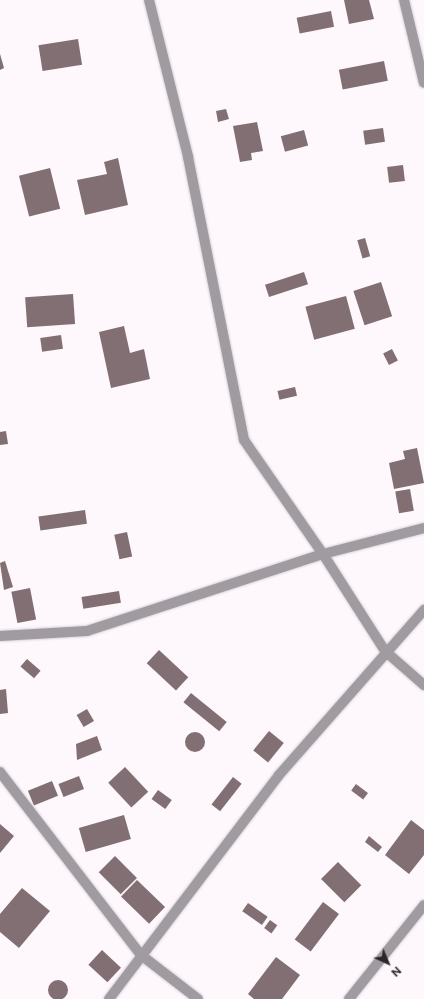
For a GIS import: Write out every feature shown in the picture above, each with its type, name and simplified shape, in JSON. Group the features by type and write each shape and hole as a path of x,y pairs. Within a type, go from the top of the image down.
{"street":[{"path":"149,0 188,157 244,440 323,554 384,651 424,685"},
{"path":"404,0 424,82"},
{"path":"0,636 86,631 323,554 424,528"},
{"path":"109,999 279,775 384,651 424,610"},
{"path":"0,772 142,955 198,999"},
{"path":"349,999 424,905"}],"building":[{"path":"344,0 369,0 374,19 349,24"},
{"path":"331,11 334,27 300,33 297,18"},
{"path":"78,39 82,65 43,71 38,45"},
{"path":"0,54 4,68 0,70"},
{"path":"384,61 388,81 343,89 339,70"},
{"path":"226,109 229,119 218,122 216,111"},
{"path":"257,122 263,151 251,153 252,160 240,162 233,126"},
{"path":"383,128 385,142 365,145 363,131"},
{"path":"304,130 308,145 285,152 281,136"},
{"path":"118,158 128,205 85,215 77,180 107,174 104,162"},
{"path":"403,165 405,181 389,183 387,167"},
{"path":"50,168 60,209 29,216 19,176"},
{"path":"365,238 370,256 363,258 357,240"},
{"path":"304,272 308,284 269,297 265,285"},
{"path":"381,282 392,316 365,325 353,291"},
{"path":"73,294 75,324 27,327 25,297"},
{"path":"346,296 355,329 314,340 305,307"},
{"path":"124,326 130,353 144,349 150,379 111,388 99,332"},
{"path":"61,335 63,349 42,352 40,338"},
{"path":"392,349 398,361 389,365 383,354"},
{"path":"295,387 297,396 279,400 277,391"},
{"path":"6,431 8,444 0,445 0,432"},
{"path":"417,448 424,483 394,489 389,463 405,459 403,451"},
{"path":"410,489 414,511 399,513 395,492"},
{"path":"85,510 87,524 40,530 38,517"},
{"path":"127,532 132,556 119,559 114,535"},
{"path":"5,561 13,587 4,590 0,563"},
{"path":"30,588 36,619 17,623 11,592"},
{"path":"119,591 121,603 83,609 81,597"},
{"path":"159,650 188,677 176,690 147,663"},
{"path":"27,659 41,671 34,678 20,667"},
{"path":"6,689 8,713 0,714 0,690"},
{"path":"191,693 227,722 219,731 183,702"},
{"path":"87,709 94,721 84,727 77,715"},
{"path":"269,731 284,743 268,762 253,750"},
{"path":"195,732 202,735 205,742 202,749 195,752 188,749 185,742 188,735"},
{"path":"97,736 102,750 77,760 76,744"},
{"path":"125,767 148,792 131,808 108,783"},
{"path":"79,776 84,789 63,797 58,784"},
{"path":"233,777 242,784 220,811 211,805"},
{"path":"52,781 58,796 34,806 28,791"},
{"path":"356,784 368,793 363,799 351,790"},
{"path":"158,790 172,800 165,809 152,799"},
{"path":"124,815 131,839 86,852 79,828"},
{"path":"411,820 424,830 424,855 409,874 385,855"},
{"path":"0,824 14,836 0,853"},
{"path":"369,836 382,847 378,852 365,842"},
{"path":"115,856 137,878 121,894 99,872"},
{"path":"338,862 361,885 344,902 321,879"},
{"path":"137,880 165,907 149,924 121,897"},
{"path":"22,888 50,911 19,948 0,932 0,914"},
{"path":"323,902 339,914 311,952 295,940"},
{"path":"248,903 268,917 262,925 242,911"},
{"path":"270,920 277,925 271,933 264,928"},
{"path":"102,950 121,968 107,982 88,965"},
{"path":"276,957 300,975 282,999 254,999 248,994"},
{"path":"54,980 62,980 68,986 68,994 62,1000 54,1000 48,994 48,986"}]}
